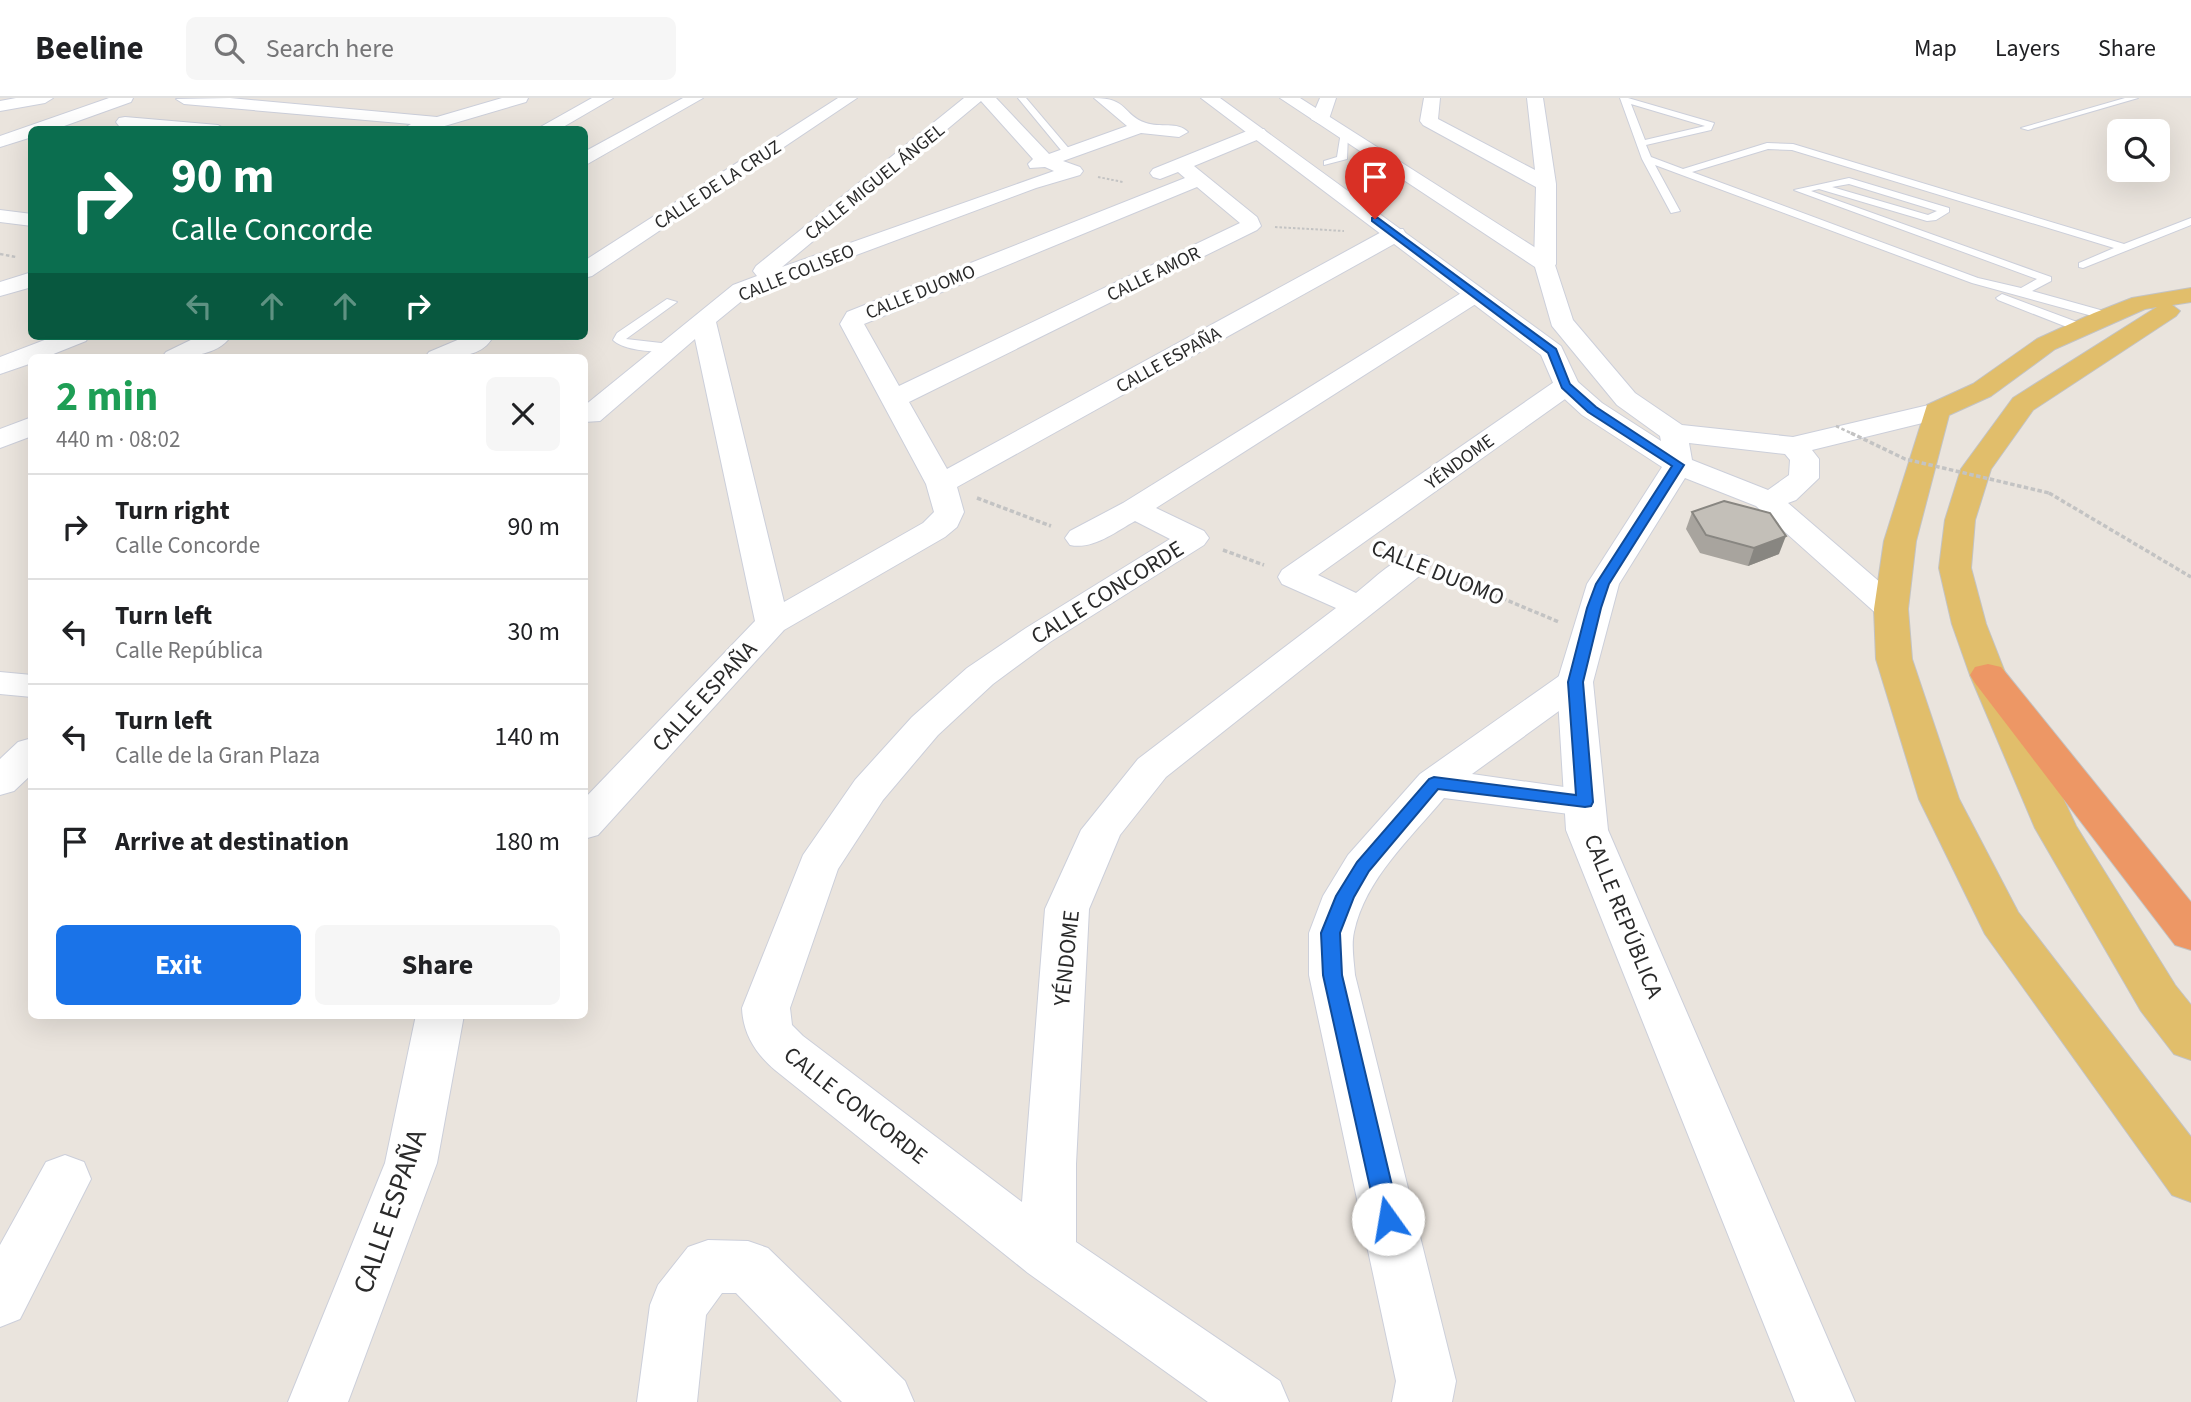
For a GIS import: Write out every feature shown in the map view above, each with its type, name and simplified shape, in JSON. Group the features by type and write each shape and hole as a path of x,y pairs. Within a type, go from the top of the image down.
{"highway":[{"path":"1988,675 2191,933"}],"main road":[{"path":"2191,297 2140,303 2107,316 2046,344 1982,390 1937,411 1900,541 1891,609 1894,659 1939,799 2001,922 2191,1178"},
{"path":"2191,297 2024,404 1976,469 1960,520 1955,568 1969,624 1988,675 2056,828 2158,998 2191,1040"}],"street":[{"path":"0,106 45,98"},
{"path":"44,126 125,98"},
{"path":"552,126 605,98"},
{"path":"588,158 695,98"},
{"name":"CALLE DE LA CRUZ","path":"588,268 849,98"},
{"name":"CALLE MIGUEL ÁNGEL","path":"741,290 974,98"},
{"path":"988,98 1045,162"},
{"path":"1102,98 1140,128"},
{"path":"1209,98 1223,103 1258,133 1552,352 1566,386 1592,409 1678,465 1767,500 1891,609"},
{"path":"1288,98 1545,264"},
{"path":"1320,119 1328,98"},
{"path":"1432,98 1429,121 1546,184"},
{"path":"1535,98 1546,184 1545,264 1561,321 1626,399 1647,416 1674,432 1793,446 1937,411"},
{"path":"421,126 514,99"},
{"path":"114,126 176,102 280,103 434,121"},
{"path":"236,126 280,103"},
{"path":"125,122 172,126"},
{"name":"CALLE COLISEO","path":"590,415 741,290 1029,184 1140,128 1179,132"},
{"path":"0,142 28,132"},
{"path":"1250,226 1250,221 1181,165 1258,133"},
{"path":"0,151 21,153"},
{"path":"1029,184 1006,172 1045,162 1070,162"},
{"name":"CALLE DUOMO","path":"946,520 949,512 942,484 852,324 856,317 1146,186 1181,165"},
{"name":"CALLE DUOMO","path":"1146,186 1198,180"},
{"path":"0,216 28,220"},
{"name":"CALLE AMOR","path":"895,398 1250,226"},
{"name":"CALLE ESPAÑA","path":"942,484 1395,234"},
{"path":"0,289 28,280"},
{"path":"1081,538 1134,509 1474,295"},
{"path":"703,320 772,624"},
{"path":"31,354 67,340"},
{"path":"181,354 211,340"},
{"path":"443,354 469,340"},
{"path":"458,354 471,340"},
{"path":"0,366 28,355"},
{"name":"YÉNDOME","path":"1048,1255 1050,1164 1067,909 1102,830 1152,768 1360,607 1384,550 1566,386"},
{"path":"0,440 28,427"},
{"path":"1674,432 1678,465"},
{"path":"1767,500 1785,494 1804,478 1805,459 1793,446"},
{"name":"CALLE REPÚBLICA","path":"1678,465 1603,584 1575,682 1587,830 1825,1402"},
{"path":"1134,509 1193,538"},
{"name":"CALLE ESPAÑA","path":"588,821 772,624 934,530 946,520"},
{"path":"1081,538 1143,572"},
{"name":"CALLE CONCORDE","path":"1193,538 1143,572 1038,635 981,676 925,726 869,790 818,866 766,1008 770,1035 781,1046 1048,1255 1259,1402"},
{"name":"CALLE DUOMO","path":"1294,577 1384,550"},
{"path":"1294,577 1360,607"},
{"path":"1422,1402 1426,1381 1332,975 1331,933 1345,896 1363,866 1434,783 1575,682"},
{"path":"0,683 28,686"},
{"path":"0,782 28,755"},
{"path":"1434,783 1585,802"},
{"name":"CALLE ESPAÑA","path":"318,1402 411,1163 439,1019"},
{"path":"0,1300 65,1179"},
{"path":"667,1402 678,1305 708,1266 748,1266 884,1402"}],"lane":[{"path":"1022,98 1070,162"},
{"path":"2025,128 2134,98"},
{"path":"1625,99 1647,159 1675,211"},
{"path":"1625,99 1711,125 1641,144"},
{"path":"1326,163 1342,159 1344,134"},
{"path":"1683,172 1767,146 1793,147 2124,248"},
{"path":"1647,159 1976,281 2107,316"},
{"path":"1818,186 1927,218 1945,210 1849,181 1818,186 1799,192 2047,279 2005,299"},
{"path":"2083,265 2191,222"},
{"path":"1976,281 1980,288 2081,328"},
{"path":"670,348 624,344 619,340 671,302"}],"path":[{"path":"1070,162 1146,186"},
{"path":"1250,226 1395,234"},
{"path":"1836,426 1905,459 2049,494 2191,577"},
{"path":"942,484 1081,538"},
{"path":"1193,538 1294,577"},
{"name":"CALLE DUOMO","path":"1384,550 1589,634"}],"building":[{"path":"1724,501 1770,513 1786,536 1754,548 1706,535 1692,512"}],"route":[{"path":"1375,219 1552,352 1566,386 1592,409 1678,465 1603,584 1594,608 1575,682 1585,802 1434,783 1363,866 1345,896 1331,933 1332,975 1388,1219"}]}
